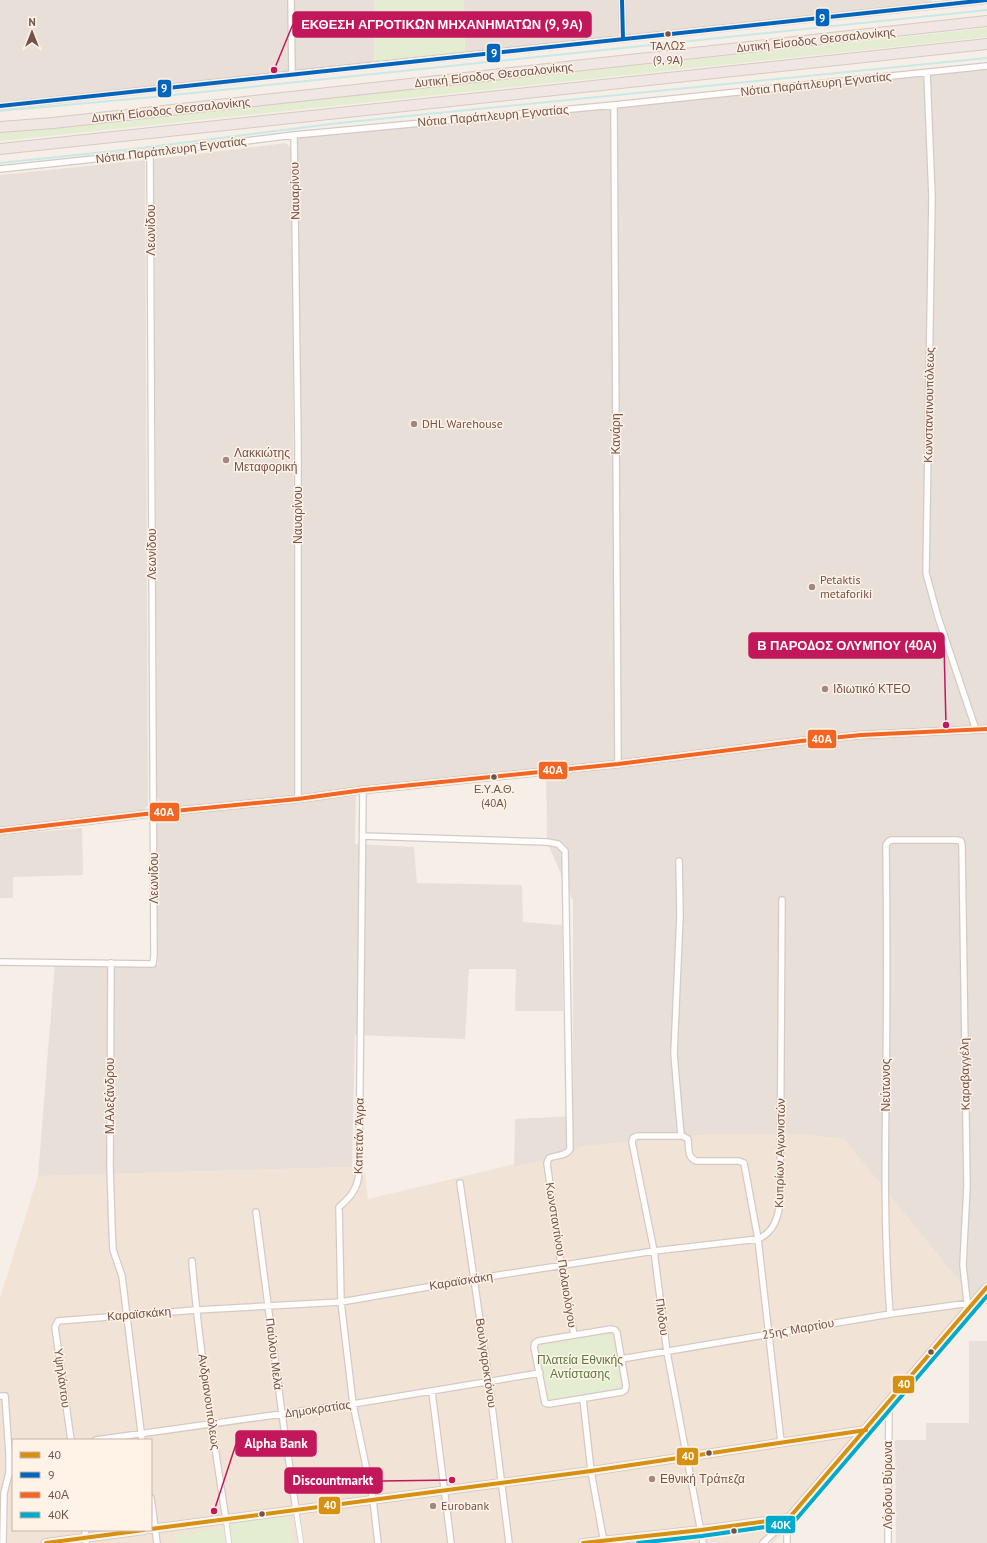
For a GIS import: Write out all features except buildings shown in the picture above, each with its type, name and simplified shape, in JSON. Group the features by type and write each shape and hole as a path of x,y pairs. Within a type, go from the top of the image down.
{"highway":[{"name":"Δυτική Είσοδος Θεσσαλονίκης","path":"0,127 69,121 987,21"},
{"name":"Δυτική Είσοδος Θεσσαλονίκης","path":"0,149 987,44"}],"main road":[{"path":"582,1543 604,1542 788,1519 968,1311 971,1303 984,1297 987,1287"},
{"path":"153,1529 592,1471 866,1430"},
{"path":"46,1543 136,1531"}],"street":[{"path":"291,0 292,74"},
{"path":"622,0 623,39"},
{"path":"928,0 928,7"},
{"path":"0,106 987,0"},
{"name":"Νότια Παράπλευρη Εγνατίας","path":"0,169 150,153 294,135 614,105 987,66"},
{"name":"Κωνσταντινουπόλεως","path":"927,73 932,197 926,573 938,617 976,730"},
{"name":"Κανάρη","path":"614,105 618,764"},
{"name":"Ναυαρίνου","path":"294,135 298,444 298,799"},
{"name":"Λεωνίδου","path":"111,963 152,964 154,955 150,153"},
{"path":"0,831 154,813 298,799 363,790 618,764 861,735 987,729"},
{"name":"Καπετάν Άγρα","path":"363,790 360,965 360,1172 359,1180 351,1197 339,1207 341,1302 353,1404 372,1500 378,1543"},
{"name":"Κωνσταντίνου Παλαιολόγου","path":"363,836 547,842 558,844 565,851 570,1069 570,1149 566,1154 548,1159 548,1175 561,1265 574,1335"},
{"name":"Καραβαγγέλη","path":"886,857 886,845 889,841 956,840 961,841 962,845 967,1186 963,1265 971,1303"},
{"name":"Νεύτωνος","path":"886,857 887,964 885,1159 886,1268 890,1314"},
{"path":"679,861 680,915 674,1054 681,1136 685,1136 688,1139 689,1153 693,1160 699,1162 739,1161 744,1163 758,1239 781,1442"},
{"name":"Κυπρίων Αγωνιστών","path":"758,1239 773,1228 779,1212 780,1202 782,900"},
{"path":"0,962 111,963"},
{"name":"Μ.Αλεξάνδρου","path":"111,963 110,1166 113,1250 122,1276 141,1437"},
{"name":"Πίνδου","path":"681,1136 637,1136 632,1140 654,1251 667,1352 703,1543"},
{"name":"Βουλγαροκτόνου","path":"460,1183 489,1382 509,1543"},
{"name":"Παύλου Μελά","path":"256,1212 282,1414 301,1543"},
{"name":"Καραϊσκάκη","path":"62,1321 196,1310 341,1302 561,1265 654,1251 758,1239"},
{"name":"Ανδριανουπόλεως","path":"192,1261 196,1310 229,1543"},
{"name":"25ης Μαρτίου","path":"621,1360 890,1314 971,1303"},
{"name":"Υψηλάντου","path":"62,1321 56,1323 55,1327 71,1439"},
{"path":"611,1329 615,1330 617,1333 621,1360 626,1386 625,1390 622,1392 549,1404 546,1403 534,1347 538,1341 611,1329"},
{"name":"Δημοκρατίας","path":"111,1439 141,1437 211,1424 432,1392 540,1374"},
{"path":"432,1392 452,1543"},
{"path":"2,1396 11,1453 9,1473 3,1486 3,1543"},
{"path":"583,1398 592,1471 604,1542"},
{"name":"Λόρδου Βύρωνα","path":"888,1543 889,1403"},
{"path":"152,1514 153,1529 157,1543"},
{"path":"763,1543 788,1519"},
{"path":"787,1543 788,1519"}],"shaded area":[{"path":"0,0 374,0 374,63 0,102"},
{"path":"464,0 932,0 932,4 465,53"},
{"path":"987,66 987,1280 973,1298 844,1139 798,1134 715,1134 584,1146 576,1149 570,1154 514,1167 515,1119 573,1116 573,901 547,842 546,773 912,733 861,735 298,799 294,135"},
{"path":"286,143 292,149 295,795 291,798 169,809 163,806 157,797 154,161 155,159"},
{"path":"145,160 148,805 140,812 0,827 0,175"},
{"path":"356,796 355,844 414,847 417,883 522,885 523,922 562,925 563,1011 515,1011 516,969 469,969 465,1039 355,1035 352,1167 38,1176 55,963 158,965 156,817"},
{"path":"82,828 83,875 13,877 13,898 0,898 0,835"},
{"path":"715,1134 798,1134 844,1139 973,1298 789,1513 782,1535 773,1543 0,1543 0,1298 38,1176 352,1167 365,1172 368,1199 519,1163 570,1154 576,1149 584,1146"},
{"path":"969,1341 987,1341 987,1543 896,1543 895,1440 926,1440 926,1423 969,1423"}],"green space":[{"path":"374,0 464,0 465,53 374,63"},
{"path":"987,28 987,37 0,141 0,133"},
{"name":"Πλατεία Εθνικής Αντίστασης","path":"611,1333 621,1388 548,1400 539,1346"},
{"path":"287,1512 293,1543 176,1543 175,1534 223,1528 229,1521"}],"waterway":[{"path":"0,111 164,96 987,10"},
{"path":"0,163 133,149 339,123 987,58"}],"transit line":[{"name":"9","path":"622,0 623,39"},
{"name":"9","path":"0,106 987,0"},
{"name":"40Α","path":"0,831 154,813 298,799 363,790 618,764 801,741 861,735 987,729"},
{"name":"40","path":"583,1543 701,1530 789,1518 987,1287"},
{"name":"40Κ","path":"638,1543 702,1536 793,1523 987,1296"},
{"name":"40","path":"152,1529 591,1471 866,1430"},
{"name":"40","path":"46,1543 136,1531"}],"place":[{"name":"ΤΑΛΩΣ (9, 9Α)","path":"668,34"},
{"name":"ΕΚΘΕΣΗ ΑΓΡΟΤΙΚΩΝ ΜΗΧΑΝΗΜΑΤΩΝ (9, 9Α)","path":"274,70"},
{"name":"DHL Warehouse","path":"414,424"},
{"name":"Λακκιώτης Μεταφορική","path":"226,460"},
{"name":"Petaktis metaforiki","path":"812,587"},
{"name":"Ιδιωτικό ΚΤΕΟ","path":"825,689"},
{"name":"Β ΠΑΡΟΔΟΣ ΟΛΥΜΠΟΥ (40Α)","path":"946,725"},
{"name":"Ε.Υ.Α.Θ. (40Α)","path":"494,777"},
{"name":"Εθνική Τράπεζα","path":"652,1479"},
{"name":"Discountmarkt","path":"452,1480"},
{"name":"Eurobank","path":"433,1506"},
{"name":"Alpha Bank","path":"214,1511"}]}
